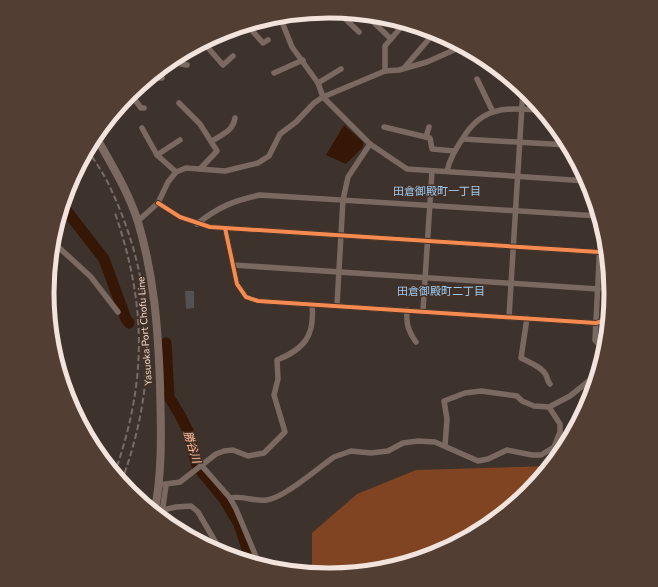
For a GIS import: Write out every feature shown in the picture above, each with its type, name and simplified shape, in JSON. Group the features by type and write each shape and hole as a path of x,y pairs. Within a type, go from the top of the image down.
{"main road":[{"name":"Yasuoka Port Chofu Line","path":"99,142 124,186 138,221 151,274 157,330 161,425 162,485 156,508"}],"street":[{"path":"345,19 359,32"},
{"path":"373,21 391,39"},
{"path":"284,22 292,47 318,82 323,97 370,144 407,169 517,175 580,180"},
{"path":"385,71 385,46 401,27"},
{"path":"251,29 263,43 268,40"},
{"path":"404,69 430,38"},
{"path":"207,46 223,64 233,56"},
{"path":"138,221 158,203 168,182 176,172 186,168 226,170 258,163 269,156 280,134 296,122 323,97 385,71 404,69 427,62 456,49"},
{"path":"274,73 303,60"},
{"path":"179,62 181,64 187,65"},
{"path":"318,82 341,69"},
{"path":"157,78 162,78"},
{"path":"477,79 493,112"},
{"path":"509,317 522,97"},
{"path":"134,99 141,108 144,108"},
{"path":"179,103 200,124 218,151 200,169"},
{"path":"447,171 454,152 470,126 484,115 493,112 521,108 533,109"},
{"path":"212,140 229,131 233,126 235,118"},
{"path":"384,127 430,138 432,148 454,152"},
{"path":"426,137 429,127"},
{"path":"142,128 157,155 176,172"},
{"path":"463,139 561,145"},
{"path":"157,155 180,140"},
{"path":"337,305 343,200 348,177 370,144"},
{"path":"423,311 432,170"},
{"path":"197,224 214,210 242,199 260,195 593,216"},
{"path":"158,203 180,217 197,224 225,228 600,252"},
{"path":"225,228 237,284 246,297 258,301 596,323 603,321"},
{"path":"58,247 91,277 118,312"},
{"path":"599,345 595,340 600,247"},
{"path":"233,265 598,289"},
{"path":"163,513 162,485 180,482 216,454 224,451 233,450 248,456 264,453 285,432 274,395 278,379 277,360 297,350 307,339 312,324 312,304"},
{"path":"407,310 406,323 416,342"},
{"path":"526,318 521,358 535,366 546,375 547,381 550,384"},
{"path":"445,446 447,419 444,401 465,393 481,391 517,396 522,401 534,406 549,407 570,396 591,380"},
{"path":"230,498 240,497 257,501 277,498 334,457 344,452 388,451 403,443 418,441 435,442 478,461 488,460 507,450 532,455 542,455 554,447 560,432 560,424 549,407"},
{"path":"199,468 230,498 242,521 258,560"},
{"path":"163,510 191,506 198,512 217,545"}],"shaded area":[{"path":"344,125 363,142 363,147 346,164 326,155"},
{"path":"603,270 604,286 602,286"},
{"path":"544,466 511,501 482,523 451,541 418,554 383,564 365,567 329,569 312,568 312,533 357,494 416,470"}],"building":[{"path":"185,291 194,291 194,308 186,309"}],"waterway":[{"name":"勝谷川","path":"66,211 104,259 126,319 129,323"},
{"name":"勝谷川","path":"166,343 169,397 188,431 197,466 224,499 239,524 250,557"}],"railway":[{"path":"91,155 108,183 124,220 136,257 143,294 147,332 146,370 142,407 133,445 123,476"},
{"path":"115,213 133,280 139,344 133,408 116,468"}],"cycle path":[{"path":"158,203 180,217 210,227 599,252"},
{"path":"225,228 237,284 246,297 258,301 596,323 603,321"}],"district":[{"name":"田倉御殿町一丁目","path":"437,191"},
{"name":"田倉御殿町二丁目","path":"441,291"}]}
